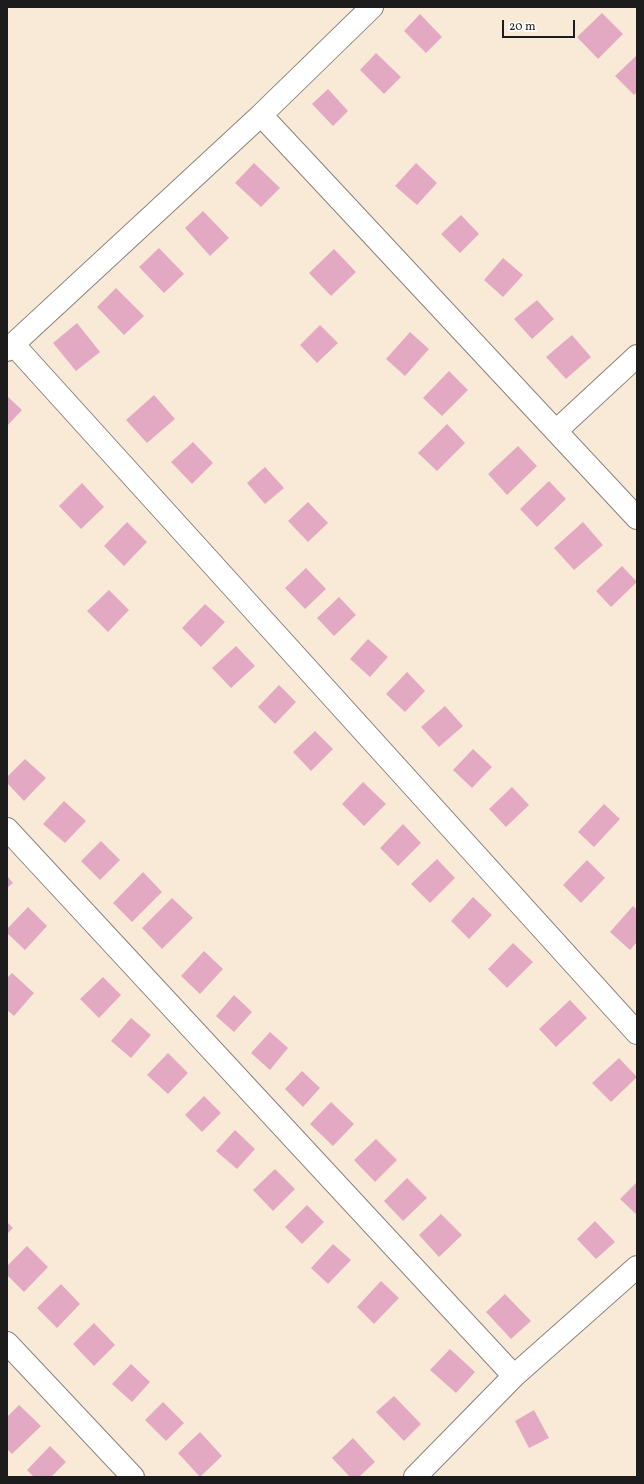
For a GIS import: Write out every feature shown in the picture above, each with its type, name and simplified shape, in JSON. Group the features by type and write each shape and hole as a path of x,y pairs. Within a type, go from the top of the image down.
{"street":[{"path":"372,7 262,115 10,347 637,1033"},
{"path":"262,115 637,518"},
{"path":"556,431 637,356"},
{"path":"7,829 514,1376"},
{"path":"415,1477 514,1376 637,1267"},
{"path":"7,1343 132,1477"}],"building":[{"path":"602,13 623,34 598,59 577,37"},
{"path":"420,14 442,37 426,53 404,31"},
{"path":"376,53 401,77 384,94 360,70"},
{"path":"637,55 637,92 634,95 615,76"},
{"path":"328,89 348,111 333,126 312,104"},
{"path":"254,163 280,188 261,207 235,183"},
{"path":"416,163 437,183 417,205 395,186"},
{"path":"203,211 229,238 210,256 185,228"},
{"path":"461,215 479,234 460,253 441,234"},
{"path":"159,248 184,274 164,293 139,267"},
{"path":"334,249 356,272 331,296 309,273"},
{"path":"503,258 523,275 503,297 484,280"},
{"path":"116,288 144,316 124,335 97,307"},
{"path":"537,300 554,319 532,339 514,319"},
{"path":"77,323 100,352 76,371 53,343"},
{"path":"320,325 338,343 317,363 300,345"},
{"path":"410,332 429,349 405,376 386,359"},
{"path":"572,335 591,357 566,379 546,357"},
{"path":"449,371 468,390 442,416 423,398"},
{"path":"154,395 175,419 147,443 126,420"},
{"path":"7,396 22,410 7,426"},
{"path":"447,424 465,443 437,471 418,453"},
{"path":"193,442 213,463 192,484 171,462"},
{"path":"518,446 537,466 507,495 488,474"},
{"path":"265,467 284,488 265,504 247,483"},
{"path":"549,481 566,499 537,527 520,509"},
{"path":"82,483 104,507 81,529 59,506"},
{"path":"308,502 328,523 308,542 288,521"},
{"path":"127,522 147,542 124,566 104,546"},
{"path":"583,522 603,545 574,570 554,548"},
{"path":"622,566 637,582 611,607 596,591"},
{"path":"306,568 326,589 305,609 285,588"},
{"path":"109,590 129,610 108,632 87,611"},
{"path":"339,597 356,615 334,636 317,618"},
{"path":"205,604 225,622 201,647 182,628"},
{"path":"368,639 388,657 370,677 350,659"},
{"path":"236,646 255,666 231,688 212,668"},
{"path":"407,672 425,691 405,712 386,694"},
{"path":"279,685 296,702 275,724 258,707"},
{"path":"445,706 463,726 439,747 421,727"},
{"path":"315,731 333,749 311,771 293,752"},
{"path":"473,749 492,767 472,788 453,770"},
{"path":"25,759 46,778 24,801 7,783 7,777"},
{"path":"363,782 386,804 364,826 342,804"},
{"path":"512,787 529,805 506,827 489,809"},
{"path":"64,801 86,821 65,843 43,824"},
{"path":"604,804 620,819 594,847 578,832"},
{"path":"403,824 421,843 398,866 380,848"},
{"path":"101,841 120,860 100,880 81,861"},
{"path":"437,859 455,878 430,903 411,884"},
{"path":"587,860 605,878 581,903 563,885"},
{"path":"143,872 162,892 132,922 113,903"},
{"path":"7,876 13,883 7,888"},
{"path":"473,897 492,915 469,939 451,921"},
{"path":"172,898 193,918 162,949 142,928"},
{"path":"633,906 637,910 637,942 630,950 610,932"},
{"path":"28,907 47,926 25,950 7,933 7,929"},
{"path":"513,943 533,962 507,988 488,969"},
{"path":"204,951 223,969 200,994 181,976"},
{"path":"12,973 34,993 14,1016 7,1010 7,978"},
{"path":"103,977 121,995 99,1018 80,999"},
{"path":"234,995 252,1012 234,1032 216,1016"},
{"path":"570,1000 587,1018 556,1047 539,1029"},
{"path":"131,1018 151,1035 131,1058 111,1041"},
{"path":"270,1032 288,1048 270,1070 251,1053"},
{"path":"168,1053 188,1073 168,1094 147,1075"},
{"path":"619,1058 637,1077 611,1102 592,1083"},
{"path":"302,1071 320,1088 303,1107 285,1089"},
{"path":"204,1096 221,1113 202,1132 185,1115"},
{"path":"331,1102 354,1124 333,1146 310,1124"},
{"path":"235,1130 255,1149 237,1169 216,1151"},
{"path":"376,1139 397,1160 375,1182 354,1160"},
{"path":"275,1169 295,1189 273,1211 253,1190"},
{"path":"407,1178 427,1198 403,1221 384,1201"},
{"path":"637,1182 637,1215 620,1199"},
{"path":"307,1205 324,1222 302,1244 285,1227"},
{"path":"441,1214 462,1235 439,1257 419,1235"},
{"path":"595,1221 615,1242 596,1259 577,1239"},
{"path":"7,1222 13,1228 7,1234"},
{"path":"333,1244 351,1260 328,1284 311,1268"},
{"path":"27,1246 48,1267 24,1292 7,1275 7,1266"},
{"path":"381,1281 399,1298 374,1324 357,1307"},
{"path":"61,1284 80,1304 57,1328 37,1308"},
{"path":"505,1294 531,1321 511,1339 486,1312"},
{"path":"94,1323 115,1345 94,1366 73,1344"},
{"path":"450,1349 475,1372 456,1393 430,1370"},
{"path":"131,1364 150,1382 132,1402 112,1384"},
{"path":"394,1396 421,1424 404,1441 376,1412"},
{"path":"163,1402 184,1423 166,1441 145,1420"},
{"path":"19,1405 41,1426 12,1454 7,1449 7,1417"},
{"path":"534,1410 549,1438 529,1448 515,1421"},
{"path":"200,1432 222,1456 200,1477 178,1453"},
{"path":"353,1438 375,1462 359,1477 350,1477 332,1458"},
{"path":"50,1446 66,1462 51,1477 34,1477 27,1470"}]}
